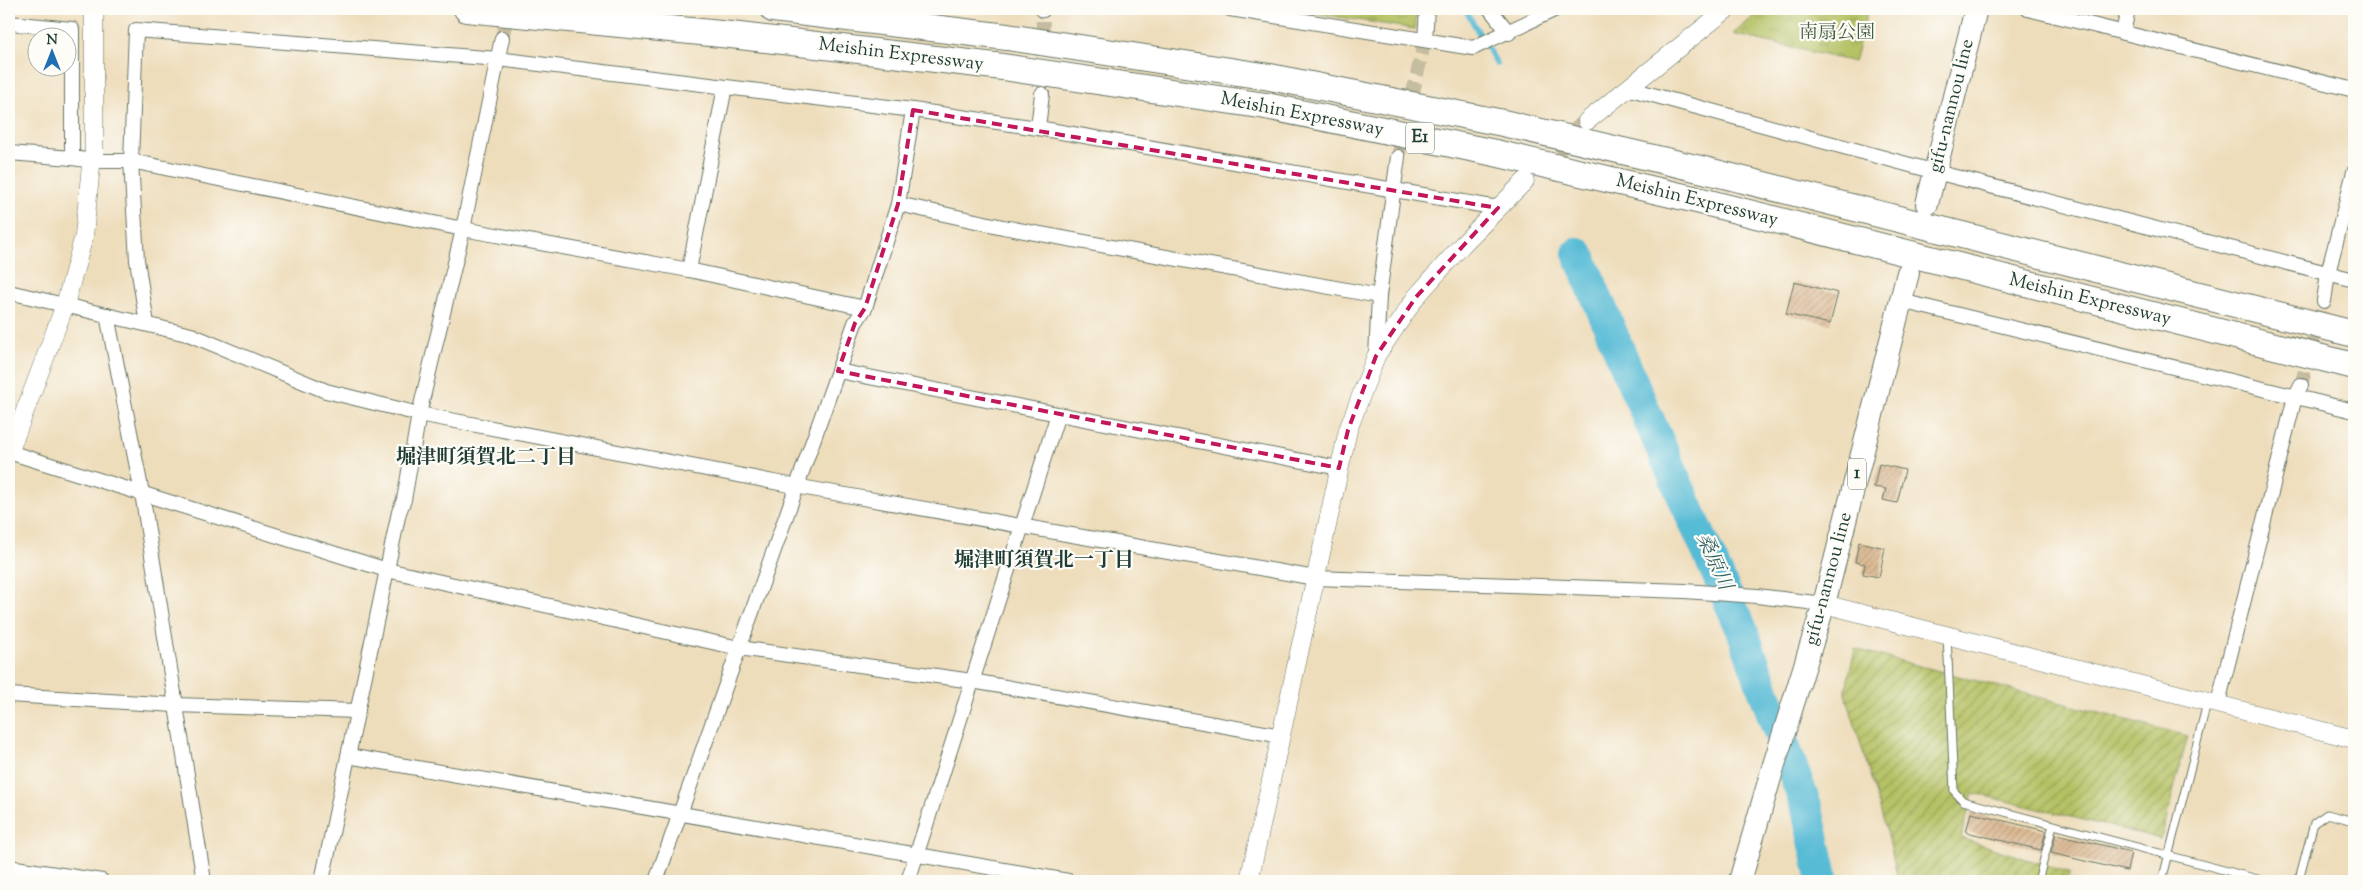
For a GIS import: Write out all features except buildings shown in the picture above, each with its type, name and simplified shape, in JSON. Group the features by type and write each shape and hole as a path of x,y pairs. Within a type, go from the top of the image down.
{"highway":[{"name":"Meishin Expressway","path":"467,9 731,34 1003,67 1266,106 1495,153 1698,200 2354,366"},
{"name":"Meishin Expressway","path":"773,9 1007,37 1270,77 1503,123 1704,170 2354,334"}],"main road":[{"name":"gifu-nannou line","path":"1927,204 1976,9"},
{"name":"gifu-nannou line","path":"1740,881 1824,604 1908,273"}],"street":[{"path":"94,9 94,160 91,165 84,236 65,305 9,452 387,570 739,648 972,681 1281,736"},
{"path":"1230,9 1474,48 1556,9"},
{"path":"1425,40 1427,9"},
{"path":"1490,9 1506,34"},
{"path":"1587,121 1727,9"},
{"path":"2028,9 2354,90"},
{"path":"2122,33 2128,9"},
{"path":"9,23 72,29 72,158"},
{"path":"146,324 137,260 131,161 136,30 498,59 913,110 1038,128 1498,208"},
{"path":"322,881 399,512 404,500 419,414 463,229 502,38"},
{"path":"689,270 725,87"},
{"path":"1627,88 1936,172 2354,280"},
{"path":"1038,128 1042,94"},
{"path":"656,881 795,486 855,323 866,308 898,204 913,110"},
{"path":"9,153 131,161 463,229 689,270 866,308"},
{"path":"1376,356 1379,296 1398,157"},
{"path":"2324,301 2328,273 2354,172"},
{"path":"1249,881 1348,430 1376,356 1416,297 1462,244 1525,181"},
{"path":"898,204 1003,227 1379,296"},
{"path":"9,292 191,335 326,391 419,414 795,486 1315,578 1355,581 1684,591 1757,596 1824,604 2354,738"},
{"path":"1901,301 2298,391 2354,411"},
{"path":"107,315 142,493 204,881"},
{"path":"838,371 1339,468"},
{"path":"2213,702 2298,391"},
{"path":"908,881 1058,414"},
{"path":"9,695 175,705 358,711"},
{"path":"348,756 1068,881"},
{"path":"9,867 102,881"}],"lane":[{"path":"1947,635 1954,791 1963,801 2266,881"},
{"path":"2162,881 2168,854 2213,702"},
{"path":"2301,881 2299,879 2314,823 2327,814 2354,821"},
{"path":"2038,881 2053,825"}],"highlighted area":[{"path":"913,110 1498,208 1416,297 1376,356 1348,430 1339,468 838,371 855,323 865,308 898,204"}],"green space":[{"path":"1287,9 1417,9 1415,29"},
{"name":"南扇公園","path":"1763,9 1868,9 1854,62 1733,34"},
{"path":"1855,649 2188,736 2161,839 1973,793 1961,838 2070,873 2068,881 1898,881 1889,839 1845,692"}],"waterway":[{"path":"1465,9 1497,64"},
{"name":"桑原川","path":"1578,253 1640,400 1742,630 1807,809 1823,881"}],"tunnel":[{"path":"502,38 509,9"},
{"path":"1042,77 1043,10"},
{"path":"1398,157 1425,40"},
{"path":"1536,170 1587,121"},
{"path":"2301,385 2324,301"}],"district":[{"name":"堀津町須賀北二丁目","path":"486,458"},
{"name":"堀津町須賀北一丁目","path":"1044,561"}]}
